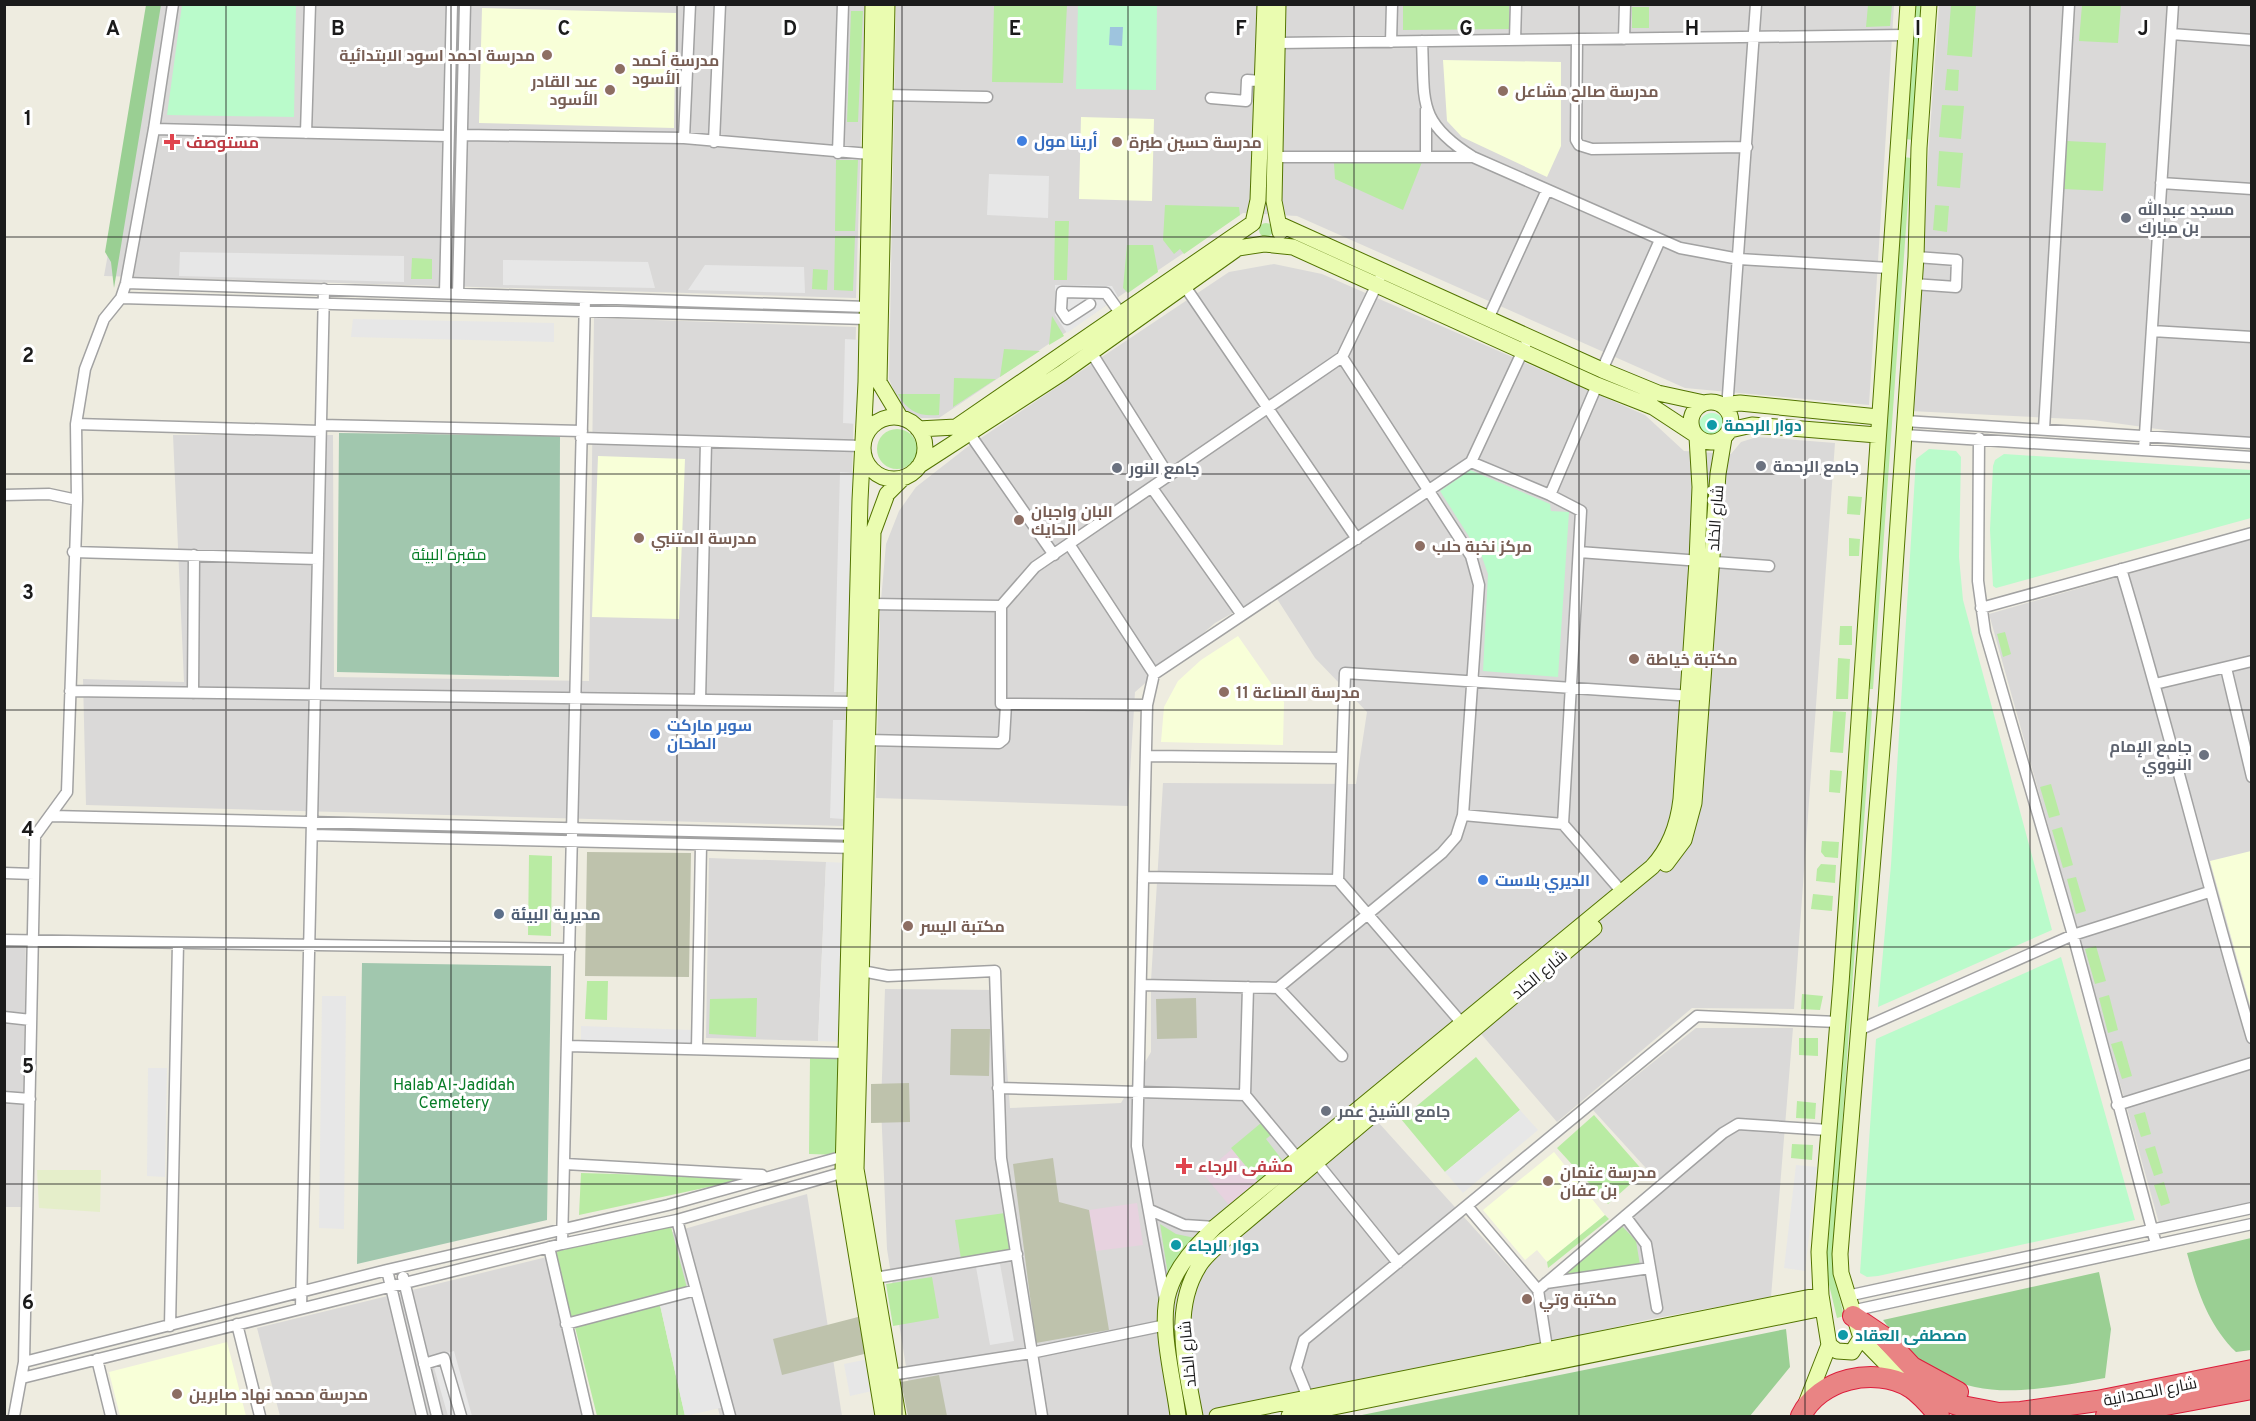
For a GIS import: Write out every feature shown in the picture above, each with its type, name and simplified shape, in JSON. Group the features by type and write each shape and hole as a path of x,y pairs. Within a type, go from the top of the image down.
{"highway":[{"path":"1850,1308 1884,1337 1912,1367 1938,1384 1961,1393 2001,1401 2053,1397 2085,1402"},
{"name":"شارع الحمدانية","path":"1800,1414 1820,1393 1841,1382 1864,1377 1887,1378 1957,1405 1999,1413 2085,1402 2252,1370"},
{"path":"1909,1387 1927,1401 1939,1416"},
{"name":"شارع الحمدانية","path":"2106,1416 2252,1389"}],"street":[{"path":"14,1416 24,1362 35,836 52,816 67,792 73,552 77,500 76,424 85,369 104,319 121,298 126,283 154,129 173,4"},
{"path":"306,133 310,4"},
{"path":"445,293 452,4"},
{"path":"458,294 465,4"},
{"path":"684,138 690,4"},
{"path":"714,142 720,4"},
{"path":"838,153 843,4"},
{"path":"863,748 855,702 867,313 873,4"},
{"path":"886,4 879,382 900,417 918,429 925,447 920,465"},
{"path":"1265,4 1258,200 1252,233 1264,244 1293,247 1488,319 1597,386 1653,407 1710,443 1752,425 1877,435"},
{"path":"918,429 956,427 1097,342 1238,248 1275,240 1280,230 1275,157 1278,4"},
{"path":"1391,42 1392,4"},
{"path":"1515,40 1516,4"},
{"path":"1624,39 1625,4"},
{"path":"1727,434 1732,423 1726,406 1739,259 1756,4"},
{"path":"1800,1414 1829,1345 1822,1302 1819,1252 1838,1022 1908,4"},
{"path":"1909,1387 1861,1338 1841,1273 1840,1254 1847,1151 1861,1029 1886,701 1916,257 1919,148 1929,4"},
{"path":"2044,429 2069,4"},
{"path":"2144,450 2173,4"},
{"path":"2171,34 2252,40"},
{"path":"1277,43 1905,35"},
{"path":"1577,39 1576,140 1579,145 1592,149 1747,147"},
{"path":"1422,41 1426,157"},
{"path":"1211,98 1246,100 1247,80 1262,81"},
{"path":"885,95 987,97"},
{"path":"1426,110 1442,136 1473,157 1660,240 1708,255 1739,259 1889,268"},
{"path":"154,129 448,136"},
{"path":"462,135 684,138 870,154"},
{"path":"1898,147 1919,148"},
{"path":"1275,157 1473,157"},
{"path":"2161,183 2252,189"},
{"path":"1488,319 1547,190"},
{"path":"883,1416 850,1171 846,1053 873,532 887,494 920,465 1097,342 1121,314 1264,216 1380,278 1526,344 1602,370 1658,393 1726,406 1878,417"},
{"path":"1602,370 1660,240"},
{"path":"1913,284 1956,287 1958,260 1916,257"},
{"path":"1147,705 1001,704 1001,606 1035,567 1342,357 1380,278"},
{"path":"126,283 585,298 867,313"},
{"path":"1184,285 1357,539"},
{"path":"301,1308 324,289"},
{"path":"1090,304 1068,319 1061,310 1062,292 1106,293 1121,314"},
{"path":"121,298 584,311 867,313"},
{"path":"562,1244 585,298"},
{"path":"2152,331 2252,337"},
{"path":"1097,342 1169,476"},
{"path":"1178,1416 1166,1326 1166,1307 1137,1146 1147,705 1154,674 1471,462 1526,344"},
{"path":"1141,985 1278,988 1442,853 1456,837 1463,815 1474,681 1478,573 1471,556 1427,492 1342,357"},
{"path":"1550,495 1597,386"},
{"path":"1166,1307 1176,1275 1192,1251 1225,1226 1299,1160 1466,1028 1659,859 1674,833 1695,696 1700,470 1692,416 1704,403"},
{"path":"900,417 879,420 871,427 862,446 863,456 874,472 883,477 903,478"},
{"path":"76,424 581,434 706,442 862,446"},
{"path":"1904,428 2044,429 2252,443"},
{"path":"1904,428 1979,438 2252,457"},
{"path":"969,433 1054,555"},
{"name":"شارع الخلد","path":"1195,1416 1183,1345 1185,1298 1202,1263 1225,1226 1318,1164 1466,1028 1648,883 1673,856 1684,840 1694,803 1695,696 1713,562 1720,463 1727,434"},
{"path":"1979,438 1978,562 1981,608 2073,935 2156,1244"},
{"path":"700,700 706,442"},
{"path":"1471,462 1550,495 1581,511 1563,824"},
{"path":"1152,488 1242,615"},
{"path":"4,495 49,494 77,500"},
{"path":"1981,608 2252,533"},
{"path":"1069,544 1154,674"},
{"path":"73,552 318,559"},
{"path":"1579,552 1769,566"},
{"path":"193,693 194,555"},
{"path":"2121,569 2156,684 2209,892 2252,1038"},
{"path":"871,604 1001,606"},
{"path":"2156,684 2252,661"},
{"path":"2226,668 2252,777"},
{"path":"1466,1028 1338,880 1345,673 1695,696"},
{"path":"70,691 855,702"},
{"path":"1860,699 1886,701"},
{"path":"863,748 999,743 1004,739 1006,704"},
{"path":"1146,756 1342,758"},
{"path":"1463,815 1563,824 1622,892"},
{"path":"52,816 573,828 858,842"},
{"path":"312,835 701,845 858,842"},
{"path":"850,1154 862,971 858,842"},
{"path":"697,1049 701,845"},
{"path":"4,873 34,874"},
{"path":"1143,877 1338,880"},
{"path":"1861,1029 2073,935 2209,892"},
{"path":"4,940 570,949"},
{"path":"170,1326 178,942"},
{"path":"862,971 888,976 995,971 1000,1158 1042,1416"},
{"path":"1248,987 1245,1095 1299,1160"},
{"path":"1278,988 1342,1056"},
{"path":"1309,1400 1296,1368 1304,1340 1697,1016 1838,1022"},
{"path":"4,1017 31,1020"},
{"path":"568,1046 846,1053"},
{"path":"2117,1104 2252,1063"},
{"path":"998,1088 1245,1095"},
{"path":"4,1097 30,1100"},
{"path":"1542,1286 1723,1133 1738,1124 1828,1130"},
{"path":"1827,1149 1847,1151"},
{"path":"24,1362 387,1270 668,1205 850,1154"},
{"path":"565,1164 772,1176"},
{"path":"1318,1164 1398,1263"},
{"path":"22,1378 549,1247 677,1220 850,1171"},
{"path":"850,1171 875,1278 898,1416"},
{"path":"1467,1206 1542,1286 1546,1348"},
{"path":"1850,1308 2152,1230 2252,1208"},
{"path":"1150,1209 1184,1225 1225,1226"},
{"path":"1625,1216 1646,1244 1657,1308"},
{"path":"677,1220 727,1416"},
{"path":"1850,1308 2252,1224"},
{"path":"549,1247 588,1416"},
{"path":"875,1278 1017,1254"},
{"path":"401,1267 437,1416"},
{"path":"1542,1286 1650,1268"},
{"path":"387,1270 422,1416"},
{"path":"566,1324 696,1290"},
{"path":"1217,1416 1309,1400 1546,1348 1822,1302"},
{"path":"1289,1416 1822,1302"},
{"path":"237,1324 260,1416"},
{"path":"891,1375 1031,1353 1166,1326"},
{"path":"1829,1345 1837,1351 1852,1352 1861,1338"},
{"path":"424,1364 444,1358 461,1416"},
{"path":"97,1359 111,1416"}],"shaded area":[{"path":"153,5 865,5 856,298 104,276"},
{"path":"896,5 1894,5 1869,405 1685,388 1297,216 1243,213 939,418 921,418 908,413 900,406 889,379"},
{"path":"1939,5 2251,5 2251,442 2093,420 1910,411"},
{"path":"482,8 676,13 674,128 479,123"},
{"name":"مدرسة صالح مشاعل","path":"1443,60 1561,62 1561,146 1547,177 1462,137 1447,121"},
{"name":"مدرسة حسين طبرة","path":"1081,117 1154,119 1152,201 1079,199"},
{"path":"989,174 1049,176 1048,218 987,215"},
{"path":"180,252 404,256 404,282 179,276"},
{"path":"503,260 648,262 655,288 503,285"},
{"path":"1274,264 1322,274 1645,415 1684,451 1731,454 1741,442 1757,437 1835,443 1794,1009 1692,1008 1557,1122 1463,1013 1359,1101 1529,1289 1665,1189 1593,1110 1696,1028 1793,1028 1771,1297 1651,1319 1225,1416 914,1416 887,1249 881,1106 885,989 1001,990 1010,1108 1121,1103 1151,1052 1151,981 1163,783 1356,784 1367,712 1315,658 1272,591 1215,623 1135,692 1128,806 876,798 880,612 886,544 899,511 916,487 966,448 1229,272"},
{"path":"705,265 804,267 805,293 688,290"},
{"path":"1055,285 1112,286 1118,297 1067,333 1055,315"},
{"path":"594,318 856,327 843,826 86,805 83,679 184,682 173,435 333,435 334,677 589,681"},
{"path":"353,319 554,323 554,342 351,337"},
{"path":"845,339 861,340 858,424 843,423"},
{"name":"مدرسة المتنبي","path":"598,456 685,459 679,619 592,617"},
{"path":"840,472 856,473 852,692 834,692"},
{"path":"2251,539 2251,1203 2159,1223 1989,614"},
{"name":"مدرسة الصناعة 11","path":"1238,636 1284,702 1283,745 1161,742 1164,707 1178,681 1201,660"},
{"path":"833,720 845,720 843,819 830,818"},
{"path":"2252,851 2251,1009 2210,861"},
{"path":"587,852 691,853 689,977 585,976"},
{"path":"709,858 826,862 818,1041 706,1038"},
{"path":"826,862 851,863 844,1042 818,1041"},
{"path":"4,934 26,934 22,1207 5,1207"},
{"path":"322,996 346,996 344,1229 319,1228"},
{"path":"1196,998 1197,1038 1157,1039 1156,999"},
{"path":"581,1026 692,1030 691,1049 581,1045"},
{"path":"951,1029 990,1029 989,1076 950,1075"},
{"path":"148,1068 167,1068 165,1177 147,1176"},
{"path":"909,1083 910,1122 871,1123 871,1084"},
{"path":"1520,1110 1538,1130 1463,1193 1445,1172"},
{"path":"1232,1149 1258,1181 1229,1205 1203,1174"},
{"name":"مدرسة عثمان بن عفان","path":"1554,1152 1605,1215 1547,1262 1537,1250 1525,1260 1483,1210"},
{"path":"1053,1158 1059,1202 1089,1210 1109,1330 1036,1343 1013,1164"},
{"path":"1796,1165 1817,1167 1805,1271 1784,1268"},
{"path":"37,1170 101,1170 100,1212 39,1208"},
{"path":"807,1194 842,1416 720,1416 670,1233"},
{"path":"1137,1203 1143,1245 1096,1251 1089,1210"},
{"path":"555,1255 593,1416 280,1416 257,1328"},
{"path":"1000,1264 1014,1341 990,1345 976,1267"},
{"path":"702,1293 729,1406 685,1416 660,1305"},
{"path":"858,1317 868,1353 782,1375 773,1339"},
{"name":"مدرسة محمد نهاد صابرين","path":"227,1342 246,1416 120,1416 109,1372"},
{"path":"454,1351 472,1416 448,1416 431,1357"},
{"path":"869,1359 872,1391 850,1396 844,1364"},
{"path":"939,1375 947,1416 908,1416 901,1382"}],"green space":[{"path":"146,5 161,5 114,288 111,262 105,252"},
{"path":"182,5 296,5 294,117 167,115"},
{"path":"994,5 1067,5 1063,83 992,82"},
{"path":"1078,5 1157,5 1156,90 1076,89"},
{"path":"1403,5 1509,5 1509,29 1403,30"},
{"path":"1868,5 1892,5 1890,26 1866,27"},
{"path":"1915,5 1922,5 1912,140 1906,139"},
{"path":"1951,5 1976,5 1972,57 1947,55"},
{"path":"2082,5 2121,5 2118,43 2079,41"},
{"path":"1632,7 1649,7 1649,28 1632,28"},
{"path":"851,11 863,11 858,122 847,122"},
{"path":"1947,69 1959,70 1958,91 1945,90"},
{"path":"1942,105 1964,106 1961,139 1939,137"},
{"path":"2067,141 2106,143 2103,191 2064,189"},
{"path":"1939,151 1963,153 1960,188 1937,186"},
{"path":"1904,157 1911,158 1873,689 1867,689"},
{"path":"836,160 858,160 855,231 835,231"},
{"path":"1339,160 1422,162 1403,210 1335,179 1334,163"},
{"path":"1165,205 1239,207 1240,215 1184,254 1180,249 1174,254 1163,240"},
{"path":"1935,205 1949,206 1947,232 1933,230"},
{"path":"1055,221 1069,221 1067,280 1054,280"},
{"path":"1263,223 1269,223 1273,230 1269,237 1263,237 1259,233 1259,227"},
{"path":"835,236 855,236 853,291 834,290"},
{"path":"1127,245 1153,245 1158,272 1128,293 1123,288"},
{"path":"412,258 432,259 432,279 411,279"},
{"path":"813,269 828,270 827,290 812,289"},
{"path":"1052,316 1064,336 1049,345"},
{"path":"1004,349 1040,351 1000,377"},
{"path":"954,378 996,379 953,407"},
{"path":"898,394 940,394 939,415 914,412 905,405"},
{"path":"1712,413 1721,417 1725,426 1721,435 1712,439 1703,435 1699,426 1703,417"},
{"path":"897,429 905,430 911,435 916,441 916,457 911,463 905,468 897,469 889,468 883,463 878,457 877,449 878,441 883,435 889,430"},
{"name":"مقبرة البيئة","path":"339,433 560,436 559,677 337,672"},
{"path":"1929,449 1956,451 1961,457 1959,557 1963,600 2052,930 1878,1007 1891,865 1916,459"},
{"path":"2004,454 2251,470 2251,518 1996,588 1993,586 1990,530 1993,466 1995,460"},
{"path":"1470,470 1550,504 1551,511 1569,512 1558,677 1483,671 1488,574 1482,557 1440,491"},
{"path":"1848,496 1862,497 1860,515 1847,514"},
{"path":"1849,538 1860,539 1859,556 1849,556"},
{"path":"1840,626 1852,626 1852,645 1839,645"},
{"path":"2005,632 2011,654 2003,657 1997,634"},
{"path":"1838,658 1850,659 1848,699 1836,699"},
{"path":"1869,707 1872,710 1833,1253 1834,1275 1844,1316 1837,1318 1827,1276 1827,1253 1865,709"},
{"path":"1833,711 1846,712 1843,753 1830,752"},
{"path":"1830,770 1842,771 1840,793 1829,792"},
{"path":"2051,784 2060,815 2049,818 2040,787"},
{"path":"2062,827 2073,865 2063,868 2052,830"},
{"path":"1822,841 1839,842 1838,858 1825,857 1821,852"},
{"path":"529,855 552,856 551,936 528,935"},
{"path":"1821,864 1836,865 1835,883 1816,881 1817,869"},
{"path":"2076,877 2086,911 2076,914 2067,879"},
{"path":"1813,894 1833,896 1832,911 1811,909"},
{"path":"2096,946 2106,981 2095,984 2085,949"},
{"path":"2061,957 2135,1220 1878,1276 1867,1277 1860,1273 1876,1039"},
{"name":"Halab Al-Jadidah Cemetery","path":"362,963 551,966 547,1220 357,1264"},
{"path":"587,981 608,981 607,1020 585,1019"},
{"path":"1802,994 1823,996 1820,1010 1801,1009"},
{"path":"2109,995 2118,1030 2108,1033 2099,998"},
{"path":"757,998 756,1037 709,1034 710,999"},
{"path":"1799,1038 1818,1038 1818,1056 1799,1055"},
{"path":"2122,1041 2132,1076 2122,1079 2111,1044"},
{"path":"1476,1057 1520,1110 1445,1172 1401,1119"},
{"path":"810,1058 841,1059 841,1155 809,1154"},
{"path":"1797,1101 1816,1103 1815,1119 1796,1118"},
{"path":"2145,1112 2151,1134 2141,1137 2134,1115"},
{"path":"1594,1115 1644,1172 1608,1204 1557,1148"},
{"path":"1261,1123 1271,1135 1266,1139 1283,1161 1258,1181 1231,1148"},
{"path":"1792,1144 1813,1145 1812,1160 1791,1158"},
{"path":"2155,1146 2163,1173 2154,1176 2145,1149"},
{"path":"581,1173 750,1178 579,1215"},
{"path":"2164,1182 2170,1203 2161,1206 2154,1185"},
{"path":"1005,1213 1011,1252 961,1259 955,1220"},
{"path":"1605,1215 1609,1219 1548,1268 1547,1262"},
{"path":"670,1223 687,1288 571,1317 555,1252"},
{"path":"1160,1224 1176,1234 1195,1238 1168,1275"},
{"path":"1622,1226 1636,1241 1640,1265 1557,1280"},
{"path":"2251,1238 2251,1350 2236,1352 2226,1342 2211,1319 2187,1253"},
{"path":"2099,1272 2111,1329 2105,1378 2010,1390 1982,1388 1956,1382 1931,1369 1907,1348 1883,1320"},
{"path":"932,1277 939,1318 893,1326 886,1284"},
{"path":"660,1305 685,1416 597,1416 575,1327"},
{"path":"1786,1329 1790,1367 1750,1416 1357,1416"}],"water":[{"path":"1110,27 1123,27 1122,46 1109,45"}],"place":[{"name":"مدرسة احمد اسود الابتدائية","path":"547,55"},
{"name":"مدرسة أحمد الأسود","path":"620,69"},
{"name":"عبد القادر الأسود","path":"610,90"},
{"name":"مدرسة صالح مشاعل","path":"1503,91"},
{"name":"أرينا مول","path":"1022,141"},
{"name":"مستوصف","path":"172,142"},
{"name":"مدرسة حسين طبرة","path":"1117,142"},
{"name":"مسجد عبدالله بن مبارك","path":"2126,218"},
{"name":"دوار الرحمة","path":"1712,425"},
{"name":"جامع الرحمة","path":"1761,466"},
{"name":"جامع النور","path":"1117,468"},
{"name":"البان واجبان الحايك","path":"1019,520"},
{"name":"مدرسة المتنبي","path":"639,538"},
{"name":"مركز نخبة حلب","path":"1420,546"},
{"name":"مكتبة خياطة","path":"1634,659"},
{"name":"مدرسة الصناعة 11","path":"1224,692"},
{"name":"سوبر ماركت الطحان","path":"655,734"},
{"name":"جامع الإمام النووي","path":"2204,755"},
{"name":"الديري بلاست","path":"1483,880"},
{"name":"مديرية البيئة","path":"499,914"},
{"name":"مكتبة اليسر","path":"908,926"},
{"name":"جامع الشيخ عمر","path":"1326,1111"},
{"name":"مشفى الرجاء","path":"1184,1166"},
{"name":"مدرسة عثمان بن عفان","path":"1548,1181"},
{"name":"دوار الرجاء","path":"1176,1245"},
{"name":"مكتبة وتي","path":"1527,1299"},
{"name":"مصطفى العقاد","path":"1843,1335"},
{"name":"مدرسة محمد نهاد صابرين","path":"177,1394"}]}
